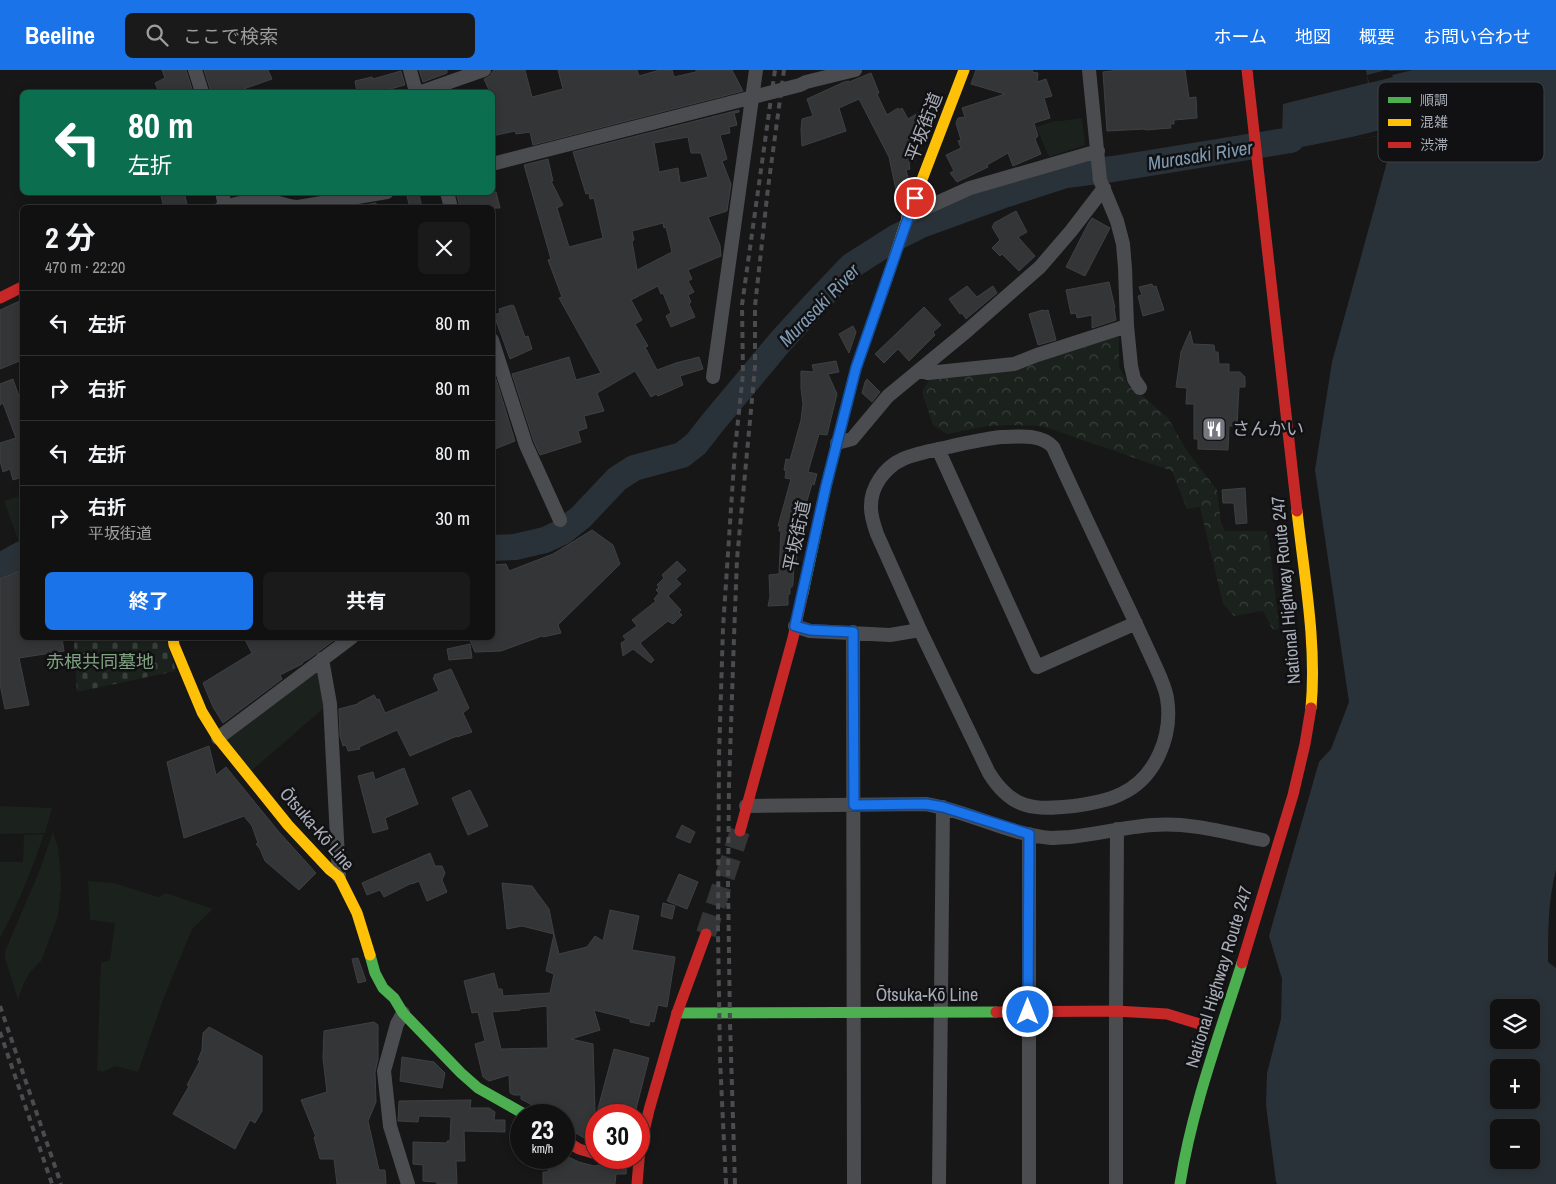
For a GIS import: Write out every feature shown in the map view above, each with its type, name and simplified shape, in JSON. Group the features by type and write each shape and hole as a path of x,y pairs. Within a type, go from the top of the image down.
{"main road":[{"name":"平坂街道","path":"740,831 795,626 856,368 898,251 907,220 964,70"},
{"name":"National Highway Route 247","path":"1180,1184 1196,1107 1293,795 1303,756 1312,693 1310,626 1248,71"},
{"path":"0,298 20,288"},
{"name":"Ōtsuka-Kō Line","path":"173,640 202,712 218,738 288,825 339,878 357,913 375,973 383,988 466,1078 510,1106"},
{"path":"650,1107 677,1013 706,934"},
{"name":"Ōtsuka-Kō Line","path":"677,1013 1116,1011 1167,1014 1206,1026"},
{"path":"637,1184 638,1169"}],"street":[{"path":"195,70 201,90"},
{"path":"410,70 415,90"},
{"path":"428,90 484,70"},
{"path":"713,377 756,70"},
{"path":"495,163 752,98 828,73 856,70"},
{"path":"1090,70 1102,184 1117,221 1123,244 1127,326 1134,379 1140,388"},
{"path":"907,220 970,188 1098,157"},
{"path":"837,443 852,439 888,396 1040,267 1071,231 1102,184"},
{"path":"332,205 349,204 378,195"},
{"path":"222,202 257,200 274,201 283,205"},
{"path":"919,370 928,373 1014,364 1127,326"},
{"path":"495,349 526,445 560,520"},
{"path":"1001,437 1035,438 1048,442 1052,447 1136,623 1164,686 1167,698 1167,732 1158,757 1142,778 1132,788 1122,794 1083,805 1046,809 1021,804 995,783 989,773 920,630 872,519 872,495 883,475 892,465 905,458 938,449 1001,437"},
{"path":"938,449 1037,667 1136,623"},
{"path":"795,626 810,630 890,635 920,630"},
{"path":"853,632 854,1184"},
{"path":"218,738 348,640"},
{"path":"322,659 330,704 339,878"},
{"path":"746,806 926,804 943,807 1029,834 1052,838 1086,836 1118,829 1155,825 1188,825 1263,841"},
{"path":"939,1184 943,807"},
{"path":"1116,1184 1118,829"},
{"path":"1029,834 1029,1184"},
{"path":"404,1012 397,1024 384,1071 390,1126 408,1184"}],"green space":[{"path":"1082,118 1085,145 1049,157 1036,127 1054,121"},
{"path":"1119,334 1119,366 1129,386 1168,418 1187,451 1217,490 1221,523 1225,531 1266,531 1269,540 1279,629 1273,630 1263,611 1234,616 1223,604 1200,507 1187,509 1172,471 1042,426 988,426 947,434 933,425 922,392 930,378 1052,355"},
{"path":"20,496 20,545 4,501"},
{"name":"赤根共同墓地","path":"75,640 167,640 176,671 77,692"},
{"path":"317,668 324,708 250,772 223,738"},
{"path":"0,806 52,808 45,833 0,834"},
{"path":"53,832 58,848 60,869 61,889 58,916 41,961 30,972 18,1000 5,958 5,951 39,872"},
{"path":"44,834 13,913 0,938 0,862 23,862 24,835"},
{"path":"88,881 114,883 158,897 166,893 213,909 192,929 163,1000 138,1072 115,1066 103,1072 97,1070 101,963 110,960 115,923 90,920"}],"shaded area":[{"path":"1366,70 1556,70 1556,870 1548,927 1548,962 1556,968 1556,1184 1277,1184 1276,1182 1266,1105 1267,1073 1281,1019 1282,979 1269,936 1319,762 1331,749 1349,702 1315,470 1332,362 1387,162 1544,162 1544,82 1378,82 1378,136 1367,138 1352,137 1292,149 1290,135 1282,133 1283,104 1368,83"}],"pier":[{"path":"1386,70 1413,70 1369,83 1367,75"},
{"path":"1378,131 1378,136 1367,138 1352,137"}],"building":[{"path":"162,70 186,70 192,90 158,90 155,83 165,78"},
{"path":"204,70 268,70 272,79 241,90 210,90"},
{"path":"419,70 447,70 447,73 423,82"},
{"path":"525,70 532,97 563,89 558,70 637,70 639,76 660,70 672,70 674,77 696,72 696,70 732,70 743,91 533,145 530,132 516,134 515,131 495,135 495,90 489,90 484,79 490,76 493,71"},
{"path":"976,70 1033,70 1032,72 1038,73 1037,82 1046,79 1052,96 1044,98 1050,118 1034,123 1038,136 1035,139 1041,154 1013,166 1008,153 987,165 988,167 957,182 950,173 954,171 946,155 961,148 958,141 961,140 956,123 958,118 965,117 962,108 1005,94 971,84"},
{"path":"1119,70 1185,70 1189,98 1196,97 1197,118 1174,120 1174,124 1170,124 1171,128 1107,131 1103,72"},
{"path":"401,71 405,85 386,90 357,90 355,81 372,77 373,79"},
{"path":"871,73 879,93 877,94 887,115 898,108 899,110 902,108 908,119 933,104 936,109 929,127 910,139 915,161 909,162 910,169 906,170 909,181 906,188 896,190 889,157 859,99 839,108 846,131 802,146 802,119 813,116 807,99 844,82 849,82"},
{"path":"739,110 739,112 734,113 737,125 729,127 730,133 720,135 727,159 722,161 731,184 727,211 708,217 720,245 721,256 688,270 692,279 688,281 694,292 688,295 691,302 689,304 695,317 671,327 666,316 671,313 658,286 631,300 642,320 635,324 648,346 645,347 657,370 699,357 703,369 680,376 683,385 658,396 656,394 651,397 635,371 597,393 604,411 584,416 587,428 578,431 581,442 540,455 512,374 569,357 576,380 601,373 559,298 562,297 548,260 551,259 524,165 548,159 553,181 551,181 563,205 557,208 569,247 603,238 594,198 590,199 589,193 586,194 573,152","holes":["688,137 691,153 701,153 708,177 682,183 680,182 678,168 659,172 654,143","663,223 664,228 666,227 672,252 637,270 632,231"]},
{"path":"496,192 500,208 495,208 495,205 459,205 457,195 495,195"},
{"path":"161,195 185,195 187,205 163,205"},
{"path":"419,195 421,205 409,205 407,196"},
{"path":"1016,211 1027,232 1018,237 1035,256 1019,271 1002,254 1000,256 992,248 1000,240 992,227 994,223"},
{"path":"1092,218 1110,228 1085,276 1066,267"},
{"path":"1109,282 1116,320 1092,328 1092,315 1077,318 1076,313 1071,314 1066,290"},
{"path":"1152,284 1153,287 1156,286 1164,310 1143,316 1138,296 1142,295 1139,287"},
{"path":"967,286 977,297 993,286 997,293 966,319 949,299"},
{"path":"20,301 20,361 0,369 0,310"},
{"path":"514,306 525,337 528,336 532,349 510,359 495,318 495,315 500,313 499,309"},
{"path":"924,307 941,325 933,332 935,335 909,361 898,349 884,363 875,354"},
{"path":"1048,310 1056,340 1038,345 1029,314"},
{"path":"853,326 856,332 849,353 839,334"},
{"path":"1190,331 1193,344 1214,345 1215,352 1218,352 1219,364 1229,364 1229,372 1240,372 1245,377 1245,387 1239,387 1237,426 1229,426 1228,450 1198,449 1198,439 1194,439 1194,404 1186,404 1187,388 1176,387 1181,352"},
{"path":"836,361 839,372 828,374 837,394 827,435 819,434 808,472 817,474 814,485 812,484 801,521 796,562 794,562 793,583 792,587 790,587 790,594 788,594 788,605 768,606 770,597 769,575 779,574 781,531 779,531 780,526 778,526 791,479 785,478 786,471 784,470 786,459 790,460 801,420 803,404 801,371 814,372 812,365"},
{"path":"13,379 20,399 20,478 13,480 10,469 3,472 0,461 0,443 16,438 3,403 0,405 0,384"},
{"path":"495,379 515,441 495,449"},
{"path":"867,379 880,392 872,402 862,393"},
{"path":"1245,488 1247,523 1236,524 1234,503 1223,503 1222,490"},
{"path":"592,530 613,545 620,564 558,625 561,633 542,636 501,651 475,652 470,640 495,640 495,565 506,564 509,571 553,554"},
{"path":"677,561 686,570 676,579 681,584 668,596 681,610 679,612 682,615 673,624 668,621 640,643 654,660 651,663 633,649 623,656 621,643 626,640 623,636 637,626 632,620 656,601 654,599 659,593 656,590 659,587 657,585 664,578 662,575"},
{"path":"20,571 20,640 62,640 64,651 19,658 29,705 5,709 0,684 0,579"},
{"path":"245,640 334,640 302,664 280,675 282,679 223,723 213,707 203,683 252,653"},
{"path":"470,644 472,658 449,660 447,649"},
{"path":"451,669 469,708 463,713 472,732 457,736 410,756 397,730 359,747 360,749 348,751 346,745 343,746 340,736 339,709 358,704 374,695 377,700 379,699 385,713 439,691 433,678 435,677 434,675"},
{"path":"209,746 216,775 226,767 279,832 316,873 299,890 265,861 256,844 258,843 252,826 244,816 184,838 167,762"},
{"path":"404,768 418,804 385,818 388,829 373,833 358,776 373,772 375,780"},
{"path":"470,790 488,826 468,835 452,798"},
{"path":"682,825 695,832 690,843 676,837"},
{"path":"430,853 435,866 442,866 445,873 442,880 447,892 427,901 419,881 384,897 380,890 367,895 362,883"},
{"path":"679,874 698,882 687,909 667,901"},
{"path":"502,883 532,886 549,909 554,934 522,926 507,929"},
{"path":"663,903 675,906 672,919 661,916"},
{"path":"610,910 639,916 632,950 675,957 667,1007 658,1005 654,1022 650,1021 649,1026 594,1010 600,1030 571,1039 593,1044 595,1104 585,1104 585,1138 575,1132 575,1104 530,1104 521,1099 521,1095 510,1093 509,1075 489,1081 483,1077 475,1044 485,1041 478,1012 472,1013 464,981 494,973 498,989 502,989 503,996 550,993 554,974 546,971 554,934 559,954 587,947 595,936 603,941","holes":["547,1006 548,1048 501,1049 492,1012"]},
{"path":"358,958 366,981 358,983 352,959"},
{"path":"374,1022 378,1025 378,1059 375,1072 376,1102 368,1121 379,1170 385,1170 386,1184 337,1184 334,1159 320,1159 314,1137 316,1137 301,1100 327,1092 323,1058 324,1031"},
{"path":"209,1027 262,1056 262,1111 255,1123 250,1120 235,1149 173,1114 189,1086 187,1085 200,1061 198,1060 202,1050 203,1033"},
{"path":"614,1049 649,1058 637,1104 599,1104"},
{"path":"402,1057 434,1062 445,1073 442,1088 400,1081"},
{"path":"471,1100 470,1108 489,1108 495,1112 494,1120 505,1120 505,1132 464,1131 465,1161 456,1161 457,1184 437,1184 437,1182 423,1181 423,1165 413,1164 413,1142 447,1143 447,1141 450,1141 451,1117 419,1116 418,1122 398,1121 399,1101"},
{"path":"575,1160 585,1164 585,1169 626,1169 626,1174 616,1174 615,1184 543,1184 543,1172 548,1172 548,1169 575,1169"}],"waterway":[{"name":"Murasaki River","path":"495,548 515,547 545,540 562,532 581,517 617,479 634,468 682,455 696,444 780,342 851,266 895,238 921,225 1066,175 1291,140"},
{"name":"Murasaki River","path":"0,566 20,555"}],"tunnel":[{"path":"706,934 740,831"}],"railway":[{"path":"726,1184 720,1059 718,931 719,756 723,628 735,449 743,374 742,305 775,70"},
{"path":"735,1184 728,883 729,785 737,559 755,367 755,306 784,70"},
{"path":"0,1006 61,1184"},
{"path":"0,1032 52,1184"}],"traffic: fast":[{"path":"803,593 826,486 856,368 887,279"},
{"path":"370,955 375,973 383,988 394,998 403,1013 478,1088 510,1106"},
{"path":"1180,1184 1199,1100 1242,963"},
{"path":"677,1013 996,1012"}],"traffic: slow":[{"path":"887,279 908,216 964,70"},
{"path":"1297,511 1311,634 1311,708"},
{"path":"173,640 202,712 218,738 288,825 330,870 339,877 357,913 370,955"}],"traffic: jam":[{"path":"1247,70 1297,511"},
{"path":"0,298 20,288"},
{"path":"740,831 793,638 803,593"},
{"path":"1242,963 1293,795 1311,708"},
{"path":"637,1184 640,1148 649,1110 677,1013 706,934"},
{"path":"996,1012 1116,1011 1167,1014 1206,1026"},
{"path":"575,1147 585,1151"}],"place":[{"name":"さんかい","path":"1214,429"}],"route":[{"path":"915,198 856,368 826,486 795,626 810,630 853,632 854,805 926,804 943,807 1029,834 1028,1012"}]}
